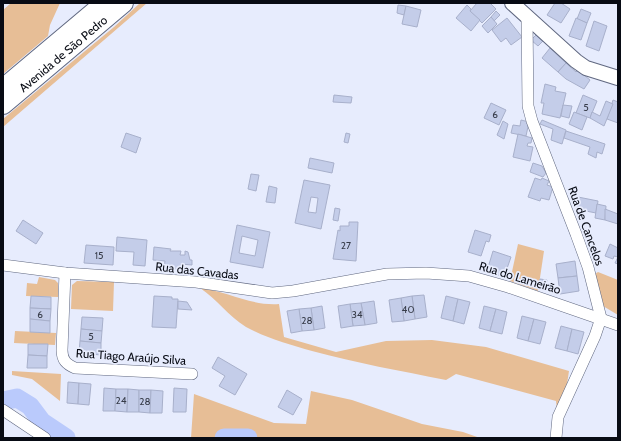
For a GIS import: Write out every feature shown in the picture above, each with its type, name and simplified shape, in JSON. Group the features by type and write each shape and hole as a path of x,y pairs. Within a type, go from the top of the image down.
{"main road":[{"name":"Avenida de São Pedro","path":"3,88 104,3"},
{"name":"Avenida de São Pedro","path":"3,105 124,3"}],"street":[{"path":"512,3 576,61 586,68 618,78"},
{"name":"Rua de Cancelos","path":"527,17 528,106 532,121 588,267 601,318"},
{"name":"Rua das Cavadas","path":"3,265 66,273 196,282 272,292 293,291 387,274"},
{"name":"Rua Tiago Araújo Silva","path":"66,273 62,350 65,362 69,366 75,368 192,374"},
{"name":"Rua do Lameirão","path":"387,274 426,273 469,276 508,287 618,325"},
{"path":"556,438 558,417 595,336 601,318"},
{"path":"3,410 45,438"}],"shaded area":[{"path":"11,3 60,3 50,25 48,36 3,74 3,10"},
{"path":"140,3 147,3 3,127 3,119 114,27"},
{"path":"518,244 544,251 538,291 510,281"},
{"path":"598,272 618,280 618,315 603,306 595,274"},
{"path":"39,277 55,280 58,283 58,297 26,296 27,283 37,284"},
{"path":"77,281 114,282 113,311 71,309 72,285"},
{"path":"200,288 220,292 248,301 279,304 284,337 336,352 386,341 432,340 486,347 569,371 567,384 557,410 556,401 456,374 446,380 312,351 270,338 246,327"},
{"path":"15,331 56,333 55,345 14,343"},
{"path":"12,371 61,374 60,401 32,379 12,375"},
{"path":"311,391 352,400 422,424 463,432 480,438 254,438 251,436 225,434 217,438 191,438 194,394 274,423 306,424"}],"building":[{"path":"477,3 490,3 496,9 482,23 470,11"},
{"path":"555,3 561,3 570,9 561,23 547,15"},
{"path":"398,5 406,6 404,15 397,13"},
{"path":"467,5 471,9 470,11 480,20 471,31 456,18"},
{"path":"406,6 421,10 417,27 402,24"},
{"path":"581,9 591,13 587,23 577,19"},
{"path":"496,11 500,15 494,21 491,17"},
{"path":"491,17 497,24 488,33 482,26"},
{"path":"507,18 522,37 511,45 506,38 501,42 492,30"},
{"path":"576,18 587,23 581,40 569,36"},
{"path":"594,21 607,26 599,51 586,46"},
{"path":"536,35 543,41 538,46 531,40"},
{"path":"550,48 566,63 558,72 542,58"},
{"path":"566,63 576,72 578,70 590,80 584,89 566,79 558,72"},
{"path":"545,84 556,87 555,91 566,93 560,118 542,114 544,103 541,103"},
{"path":"334,95 352,97 351,103 333,102"},
{"path":"583,95 597,101 590,118 576,113"},
{"path":"613,100 618,102 618,123 607,119"},
{"path":"606,101 613,104 604,126 590,118 592,112 600,116"},
{"path":"491,103 506,110 499,125 484,118"},
{"path":"563,105 572,106 569,118 561,116"},
{"path":"574,112 587,117 582,130 569,124"},
{"path":"521,120 529,122 526,136 511,133 513,125 520,126"},
{"path":"542,120 566,130 562,144 551,140 553,129 540,124"},
{"path":"503,121 508,124 504,139 497,135"},
{"path":"566,131 605,144 602,154 597,152 596,158 588,154 590,147 564,138"},
{"path":"126,133 141,138 136,153 121,147"},
{"path":"346,133 350,134 348,143 344,142"},
{"path":"518,134 532,138 531,143 528,143 527,146 533,147 530,161 513,157"},
{"path":"310,158 334,163 332,173 308,168"},
{"path":"533,163 542,166 546,173 543,177 530,172"},
{"path":"251,174 259,175 256,191 248,189"},
{"path":"535,178 541,180 542,178 549,181 547,185 553,187 549,200 541,198 540,201 528,197"},
{"path":"304,180 330,185 321,229 295,223","holes":["311,197 318,198 316,213 308,212"]},
{"path":"269,186 277,188 275,203 266,202"},
{"path":"578,197 598,201 596,213 576,209"},
{"path":"597,204 606,206 605,220 595,218"},
{"path":"335,208 340,209 338,221 333,220"},
{"path":"605,209 618,214 618,224 605,220"},
{"path":"23,220 43,233 36,244 16,231"},
{"path":"349,222 358,222 356,261 333,259 338,230 340,231 340,226 349,226"},
{"path":"237,225 270,232 263,268 230,262","holes":["242,236 258,240 255,256 239,253"]},
{"path":"475,230 491,235 489,242 486,241 481,256 468,252"},
{"path":"117,237 147,240 145,266 133,265 134,252 116,251"},
{"path":"610,244 618,248 618,257 614,256 613,259 605,256"},
{"path":"86,245 114,247 113,265 84,263"},
{"path":"154,247 171,249 170,251 181,251 180,255 185,255 185,251 188,252 190,260 192,260 192,265 181,264 180,268 177,267 177,269 164,268 165,261 153,260"},
{"path":"493,251 511,257 504,277 487,271"},
{"path":"618,257 618,264 615,263"},
{"path":"575,261 577,276 558,278 556,264"},
{"path":"577,276 579,291 560,294 558,278"},
{"path":"540,279 547,280 545,290 538,288"},
{"path":"424,295 427,317 415,319 412,296"},
{"path":"31,296 51,297 51,309 30,308"},
{"path":"154,296 172,297 172,299 178,299 176,328 152,327"},
{"path":"412,296 415,319 404,321 401,298"},
{"path":"446,296 458,299 453,321 441,318"},
{"path":"401,298 404,321 392,322 389,300"},
{"path":"458,299 470,302 464,324 453,321"},
{"path":"178,301 187,302 192,310 178,309"},
{"path":"374,301 377,323 365,325 361,303"},
{"path":"361,303 365,325 353,326 350,304"},
{"path":"350,304 353,326 341,328 338,306"},
{"path":"322,306 325,328 314,330 311,308"},
{"path":"484,306 496,309 490,331 479,328"},
{"path":"30,308 51,309 50,321 30,319"},
{"path":"311,308 314,330 302,331 299,309"},
{"path":"299,309 302,331 291,333 287,311"},
{"path":"496,309 507,312 502,334 490,331"},
{"path":"522,316 534,319 528,341 517,338"},
{"path":"82,317 103,318 102,331 81,329"},
{"path":"30,319 50,321 50,333 30,332"},
{"path":"534,319 546,322 540,344 528,341"},
{"path":"561,326 572,329 567,351 555,348"},
{"path":"81,329 102,331 101,343 80,341"},
{"path":"572,329 584,332 578,354 567,351"},
{"path":"80,341 101,343 101,355 79,353"},
{"path":"28,344 48,344 47,356 28,355"},
{"path":"28,355 47,356 47,368 27,368"},
{"path":"218,357 247,374 235,395 219,386 225,376 212,368"},
{"path":"68,382 79,383 78,404 67,403"},
{"path":"79,383 91,384 89,405 78,404"},
{"path":"104,388 116,389 115,411 103,411"},
{"path":"174,388 187,389 186,412 173,412"},
{"path":"116,389 128,389 127,412 115,411"},
{"path":"128,389 139,390 139,412 127,412"},
{"path":"139,390 151,390 150,413 139,412"},
{"path":"151,390 163,391 162,413 150,413"},
{"path":"287,390 302,399 293,415 278,407"}],"waterway":[{"path":"3,401 17,398 30,406 42,422 66,438"},
{"path":"224,438 248,438"}]}
